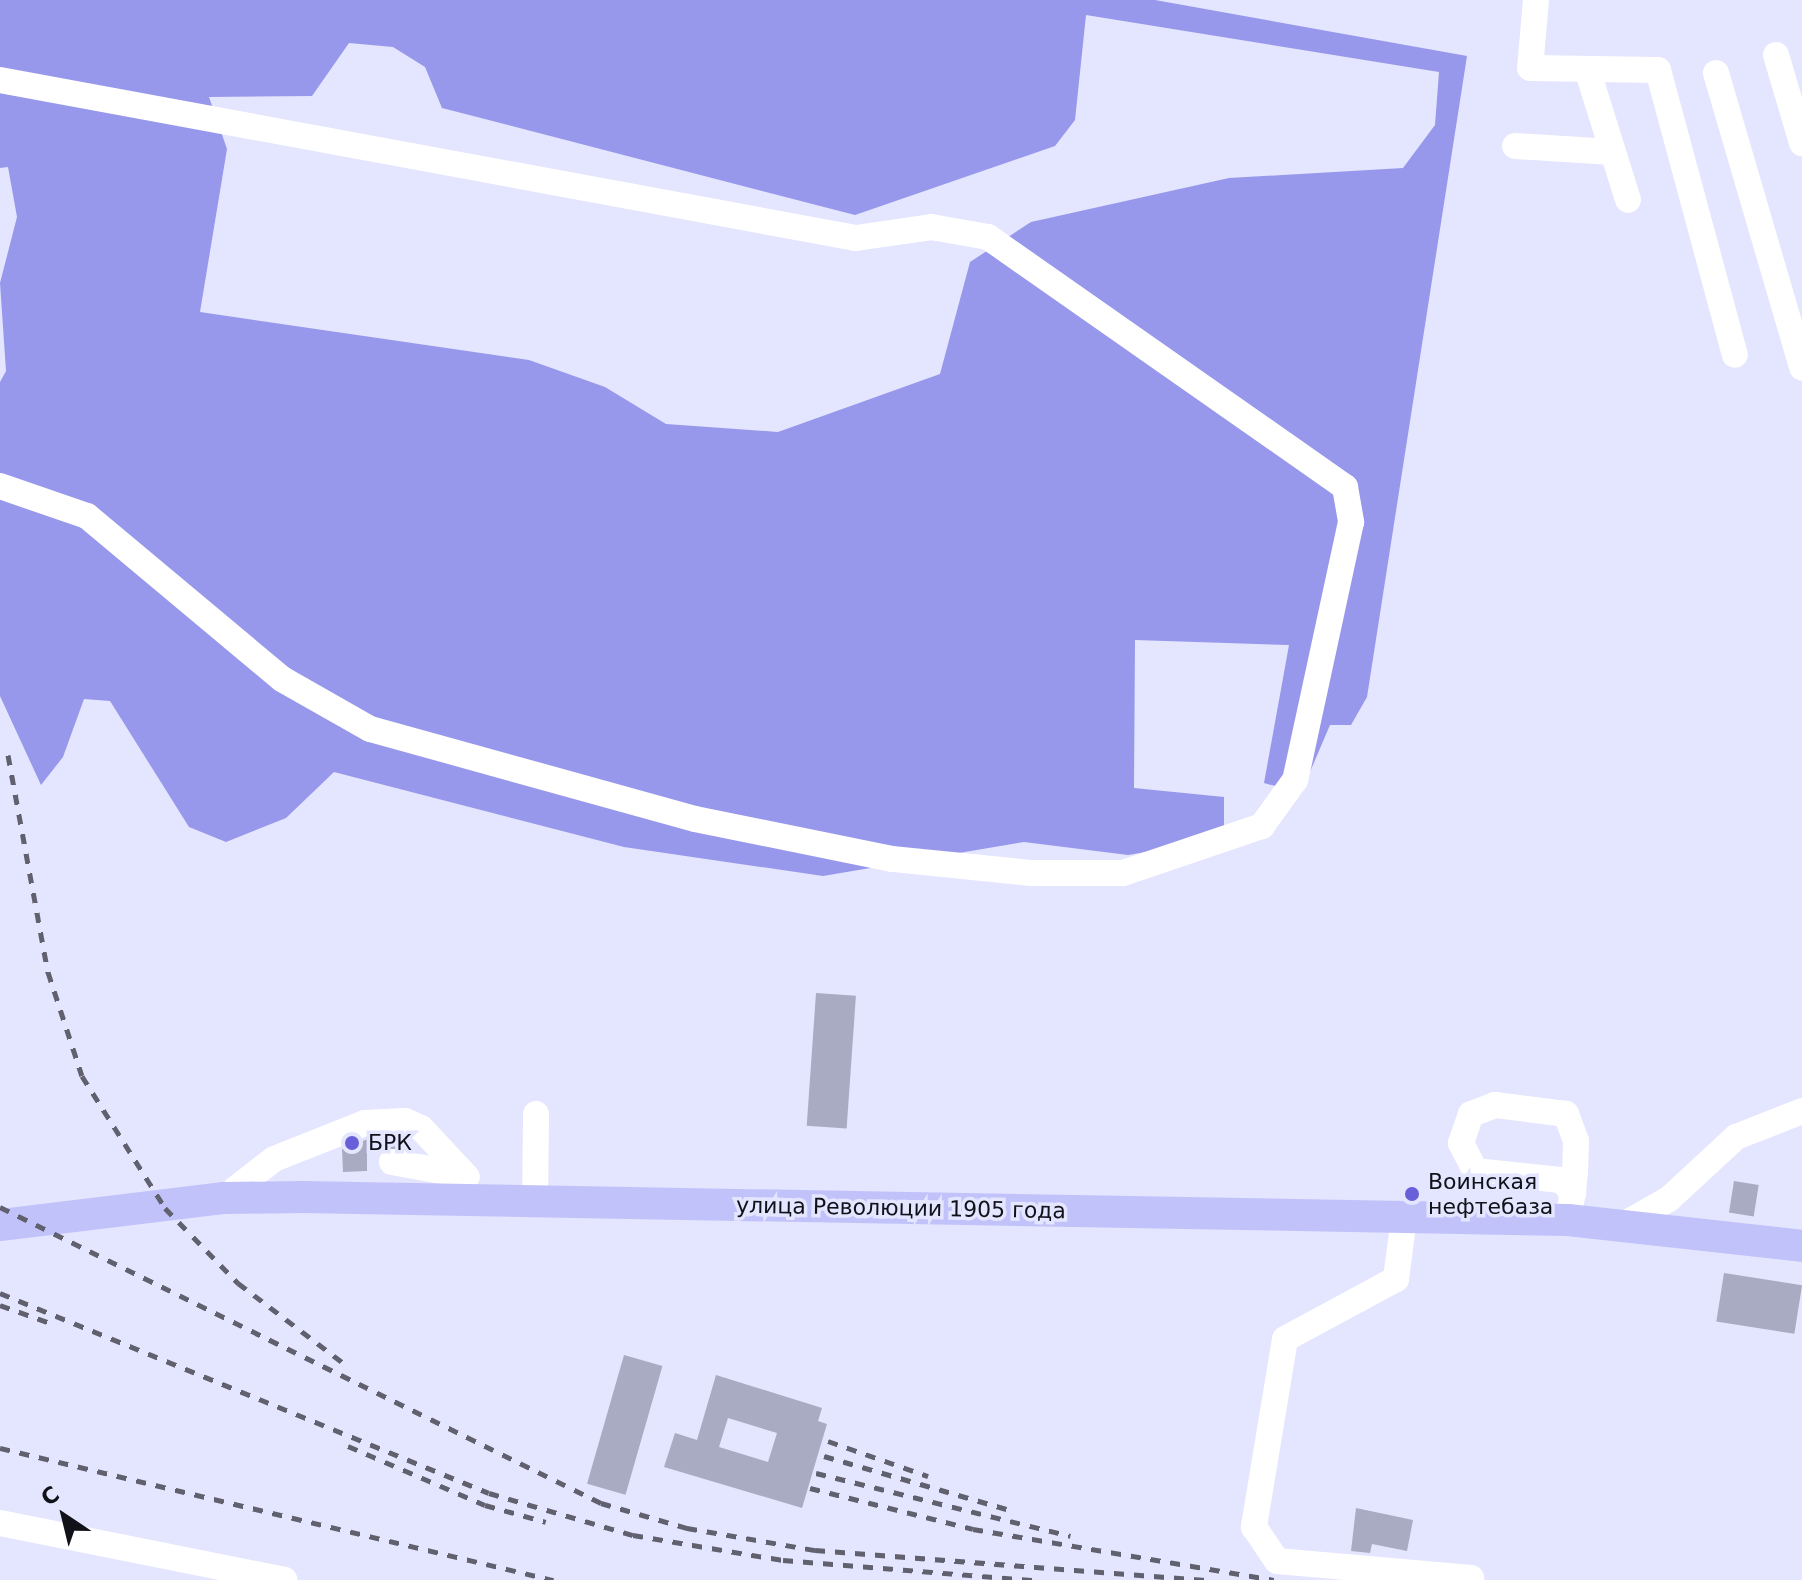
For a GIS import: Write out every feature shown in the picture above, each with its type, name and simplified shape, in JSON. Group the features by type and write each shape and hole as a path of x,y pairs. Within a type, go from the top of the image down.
{"main road":[{"name":"улица Революции 1905 года","path":"0,1225 224,1198 1404,1218 1571,1206 1623,1225 1672,1214 1802,1246"}],"street":[{"path":"1536,0 1530,68 1658,70 1735,355"},
{"path":"1776,55 1802,143"},
{"path":"1587,69 1628,200"},
{"path":"1716,73 1802,368"},
{"path":"0,80 856,238 931,227 988,237 1345,487 1351,522 1295,780 1262,826 1123,873 1031,873 892,859 695,819 370,729 282,679 87,516 0,486"},
{"path":"1515,146 1613,152"},
{"path":"1495,1105 1566,1114 1576,1141 1571,1206 1561,1180 1475,1171 1461,1143 1471,1114 1495,1105"},
{"path":"1672,1214 1736,1137 1802,1111"},
{"path":"392,1162 467,1177 524,1201 536,1114"},
{"path":"224,1198 274,1159 356,1123 405,1121 467,1177"},
{"path":"1404,1218 1396,1279 1285,1339 1254,1527 1277,1561 1471,1578"},
{"path":"0,1523 284,1580"}],"shaded area":[{"path":"0,0 1155,0 1467,56 1367,697 1351,725 1330,725 1301,793 1264,783 1289,645 1135,640 1134,788 1224,797 1224,839 1128,855 1024,842 823,876 624,847 334,772 286,818 226,842 189,827 110,701 84,699 63,757 41,785 0,696 0,382 6,371 0,283 17,217 8,167 0,168","holes":["1086,15 1439,72 1435,125 1403,168 1229,178 1031,222 970,262 940,374 778,432 666,424 605,387 529,360 200,312 227,149 209,97 312,96 349,43 393,47 425,67 442,108 855,215 1055,146 1075,120"]}],"building":[{"path":"816,993 856,996 847,1128 807,1126"},
{"path":"402,1137 407,1148 367,1153 367,1171 343,1172 342,1149 368,1139"},
{"path":"1734,1181 1759,1185 1754,1217 1729,1213"},
{"path":"1724,1273 1802,1285 1794,1334 1716,1321"},
{"path":"624,1355 662,1366 626,1495 587,1484"},
{"path":"716,1375 822,1408 818,1421 827,1424 802,1508 664,1467 675,1433 697,1440","holes":["728,1418 777,1433 768,1462 719,1447"]},
{"path":"1356,1508 1413,1520 1407,1551 1372,1544 1370,1553 1351,1551"}],"railway":[{"path":"8,755 48,972 82,1076 165,1208 238,1283 342,1362"},
{"path":"0,1207 601,1503 687,1528 815,1550 1209,1580"},
{"path":"0,1293 489,1493 633,1535 783,1560 1034,1580"},
{"path":"0,1305 53,1324"},
{"path":"828,1441 928,1476"},
{"path":"348,1446 485,1505 546,1522"},
{"path":"0,1448 553,1580"},
{"path":"824,1456 1006,1509"},
{"path":"816,1473 1070,1536"},
{"path":"810,1488 973,1529 1274,1580"}],"place":[{"name":"БРК","path":"352,1143"},
{"name":"Воинская нефтебаза","path":"1412,1194"}]}
